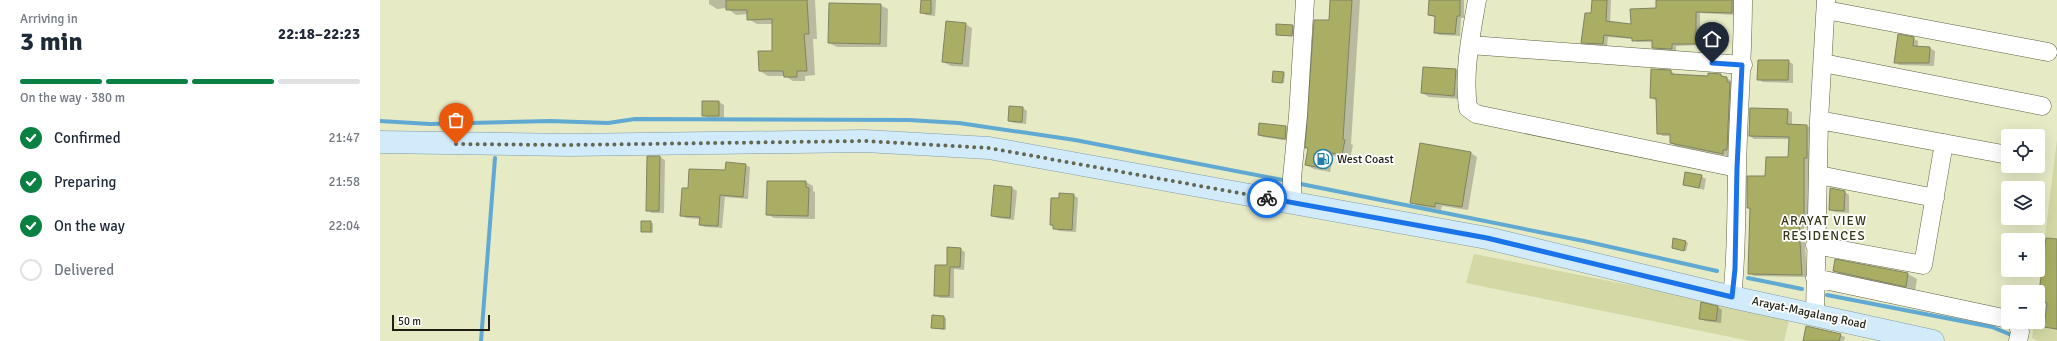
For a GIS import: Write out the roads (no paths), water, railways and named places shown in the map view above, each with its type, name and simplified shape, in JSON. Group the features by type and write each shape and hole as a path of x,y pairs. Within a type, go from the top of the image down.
{"main road":[{"name":"Arayat-Magalang Road","path":"380,142 568,145 865,141 989,148 1292,191 1732,297 1933,341"}],"street":[{"path":"1292,191 1305,0"},
{"path":"1477,0 1470,45 1466,93 1468,108 1476,114 1737,168"},
{"path":"1732,297 1735,269 1743,0"},
{"path":"1815,314 1815,245 1819,120 1826,5 2048,52"},
{"path":"1470,45 1742,65"},
{"path":"1823,63 2042,106"},
{"path":"1819,120 2001,154"},
{"path":"1815,245 1923,265 1944,143"},
{"path":"1818,175 1935,198"},
{"path":"1815,278 2001,325"}],"waterway":[{"path":"380,121 430,124 550,121 608,123 635,119 909,120 959,123 1075,140 1288,181"},
{"path":"481,341 495,158"},
{"path":"1296,183 1584,241 1717,271"},
{"path":"1748,278 1802,289"},
{"path":"1827,295 1992,327 2014,336"}],"place":[{"name":"West Coast","path":"1323,159"}],"district":[{"name":"ARAYAT VIEW RESIDENCES","path":"1824,228"}]}
